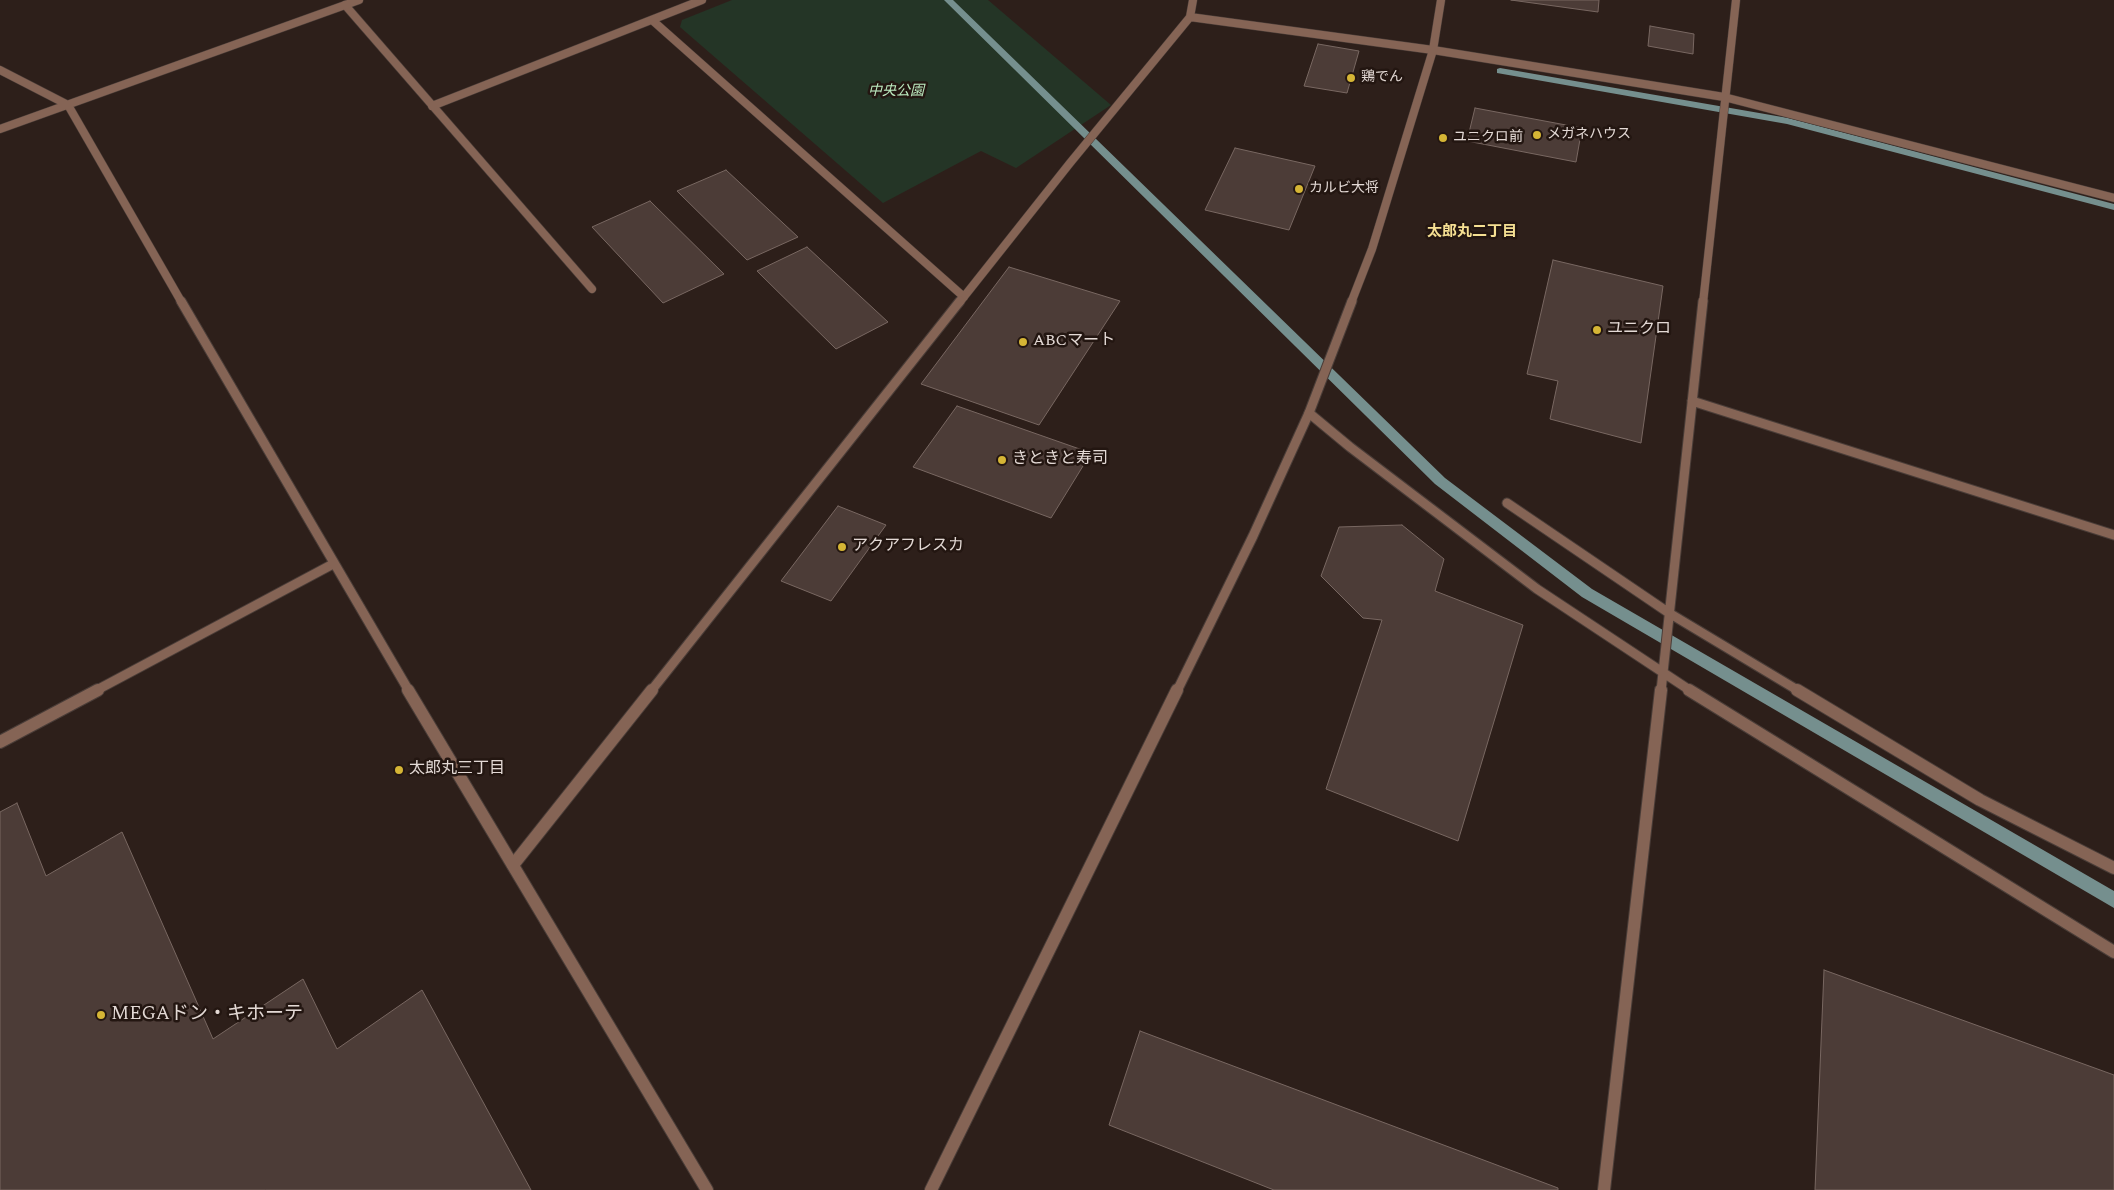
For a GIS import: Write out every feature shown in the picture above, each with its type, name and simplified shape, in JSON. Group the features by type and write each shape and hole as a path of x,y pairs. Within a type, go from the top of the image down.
{"street":[{"path":"0,129 359,0"},
{"path":"432,106 702,0"},
{"path":"513,865 1070,163 1190,17 1193,0"},
{"path":"931,1190 1244,554 1309,413 1372,249 1433,50 1441,0"},
{"path":"1604,1190 1670,613 1724,97 1736,0"},
{"path":"345,5 592,289"},
{"path":"1190,17 1433,50 1724,97 2114,198"},
{"path":"652,20 964,297"},
{"path":"0,70 68,105 333,564 707,1190"},
{"path":"1692,401 2114,535"},
{"path":"1309,413 1350,448 1537,588 1663,674 2114,952"},
{"path":"1507,503 1670,613 1980,800 2114,868"},
{"path":"0,742 333,564"}],"green space":[{"name":"中央公園","path":"732,0 988,0 1111,105 1016,168 981,151 883,203 680,27 682,20"}],"building":[{"path":"1511,0 1599,0 1598,12"},
{"path":"1650,26 1694,34 1693,54 1648,46"},
{"path":"1318,44 1359,51 1347,93 1304,86"},
{"path":"1475,108 1582,128 1576,162 1467,141"},
{"path":"1235,148 1315,166 1289,230 1205,210"},
{"path":"726,170 798,237 747,260 677,191"},
{"path":"650,201 724,274 663,303 592,227"},
{"path":"807,247 888,322 836,349 757,271"},
{"name":"ユニクロ","path":"1553,260 1663,286 1641,443 1550,419 1558,381 1527,374"},
{"name":"ABCマート","path":"1009,267 1120,301 1039,425 921,384"},
{"name":"きときと寿司","path":"957,406 1091,453 1051,518 913,467"},
{"path":"838,506 886,525 831,601 781,581"},
{"path":"1402,525 1444,559 1435,591 1523,625 1458,841 1326,789 1382,620 1363,618 1321,576 1339,527"},
{"name":"MEGAドン・キホーテ","path":"17,803 46,876 122,832 213,1039 303,979 337,1049 422,990 531,1190 0,1190 0,812"},
{"path":"1824,970 2114,1075 2114,1190 1815,1190"},
{"path":"1140,1031 1558,1188 1558,1190 1274,1190 1109,1125"}],"waterway":[{"path":"948,0 1440,481 1587,593 2114,900"},
{"path":"1500,71 1788,121 2114,207"}],"place":[{"name":"鶏でん","path":"1351,78"},
{"name":"メガネハウス","path":"1537,135"},
{"name":"ユニクロ前","path":"1443,138"},
{"name":"カルビ大将","path":"1299,189"},
{"name":"ユニクロ","path":"1597,330"},
{"name":"ABCマート","path":"1023,342"},
{"name":"きときと寿司","path":"1002,460"},
{"name":"アクアフレスカ","path":"842,547"},
{"name":"太郎丸三丁目","path":"399,770"},
{"name":"MEGAドン・キホーテ","path":"101,1015"}],"district":[{"name":"太郎丸二丁目","path":"1472,233"}]}
